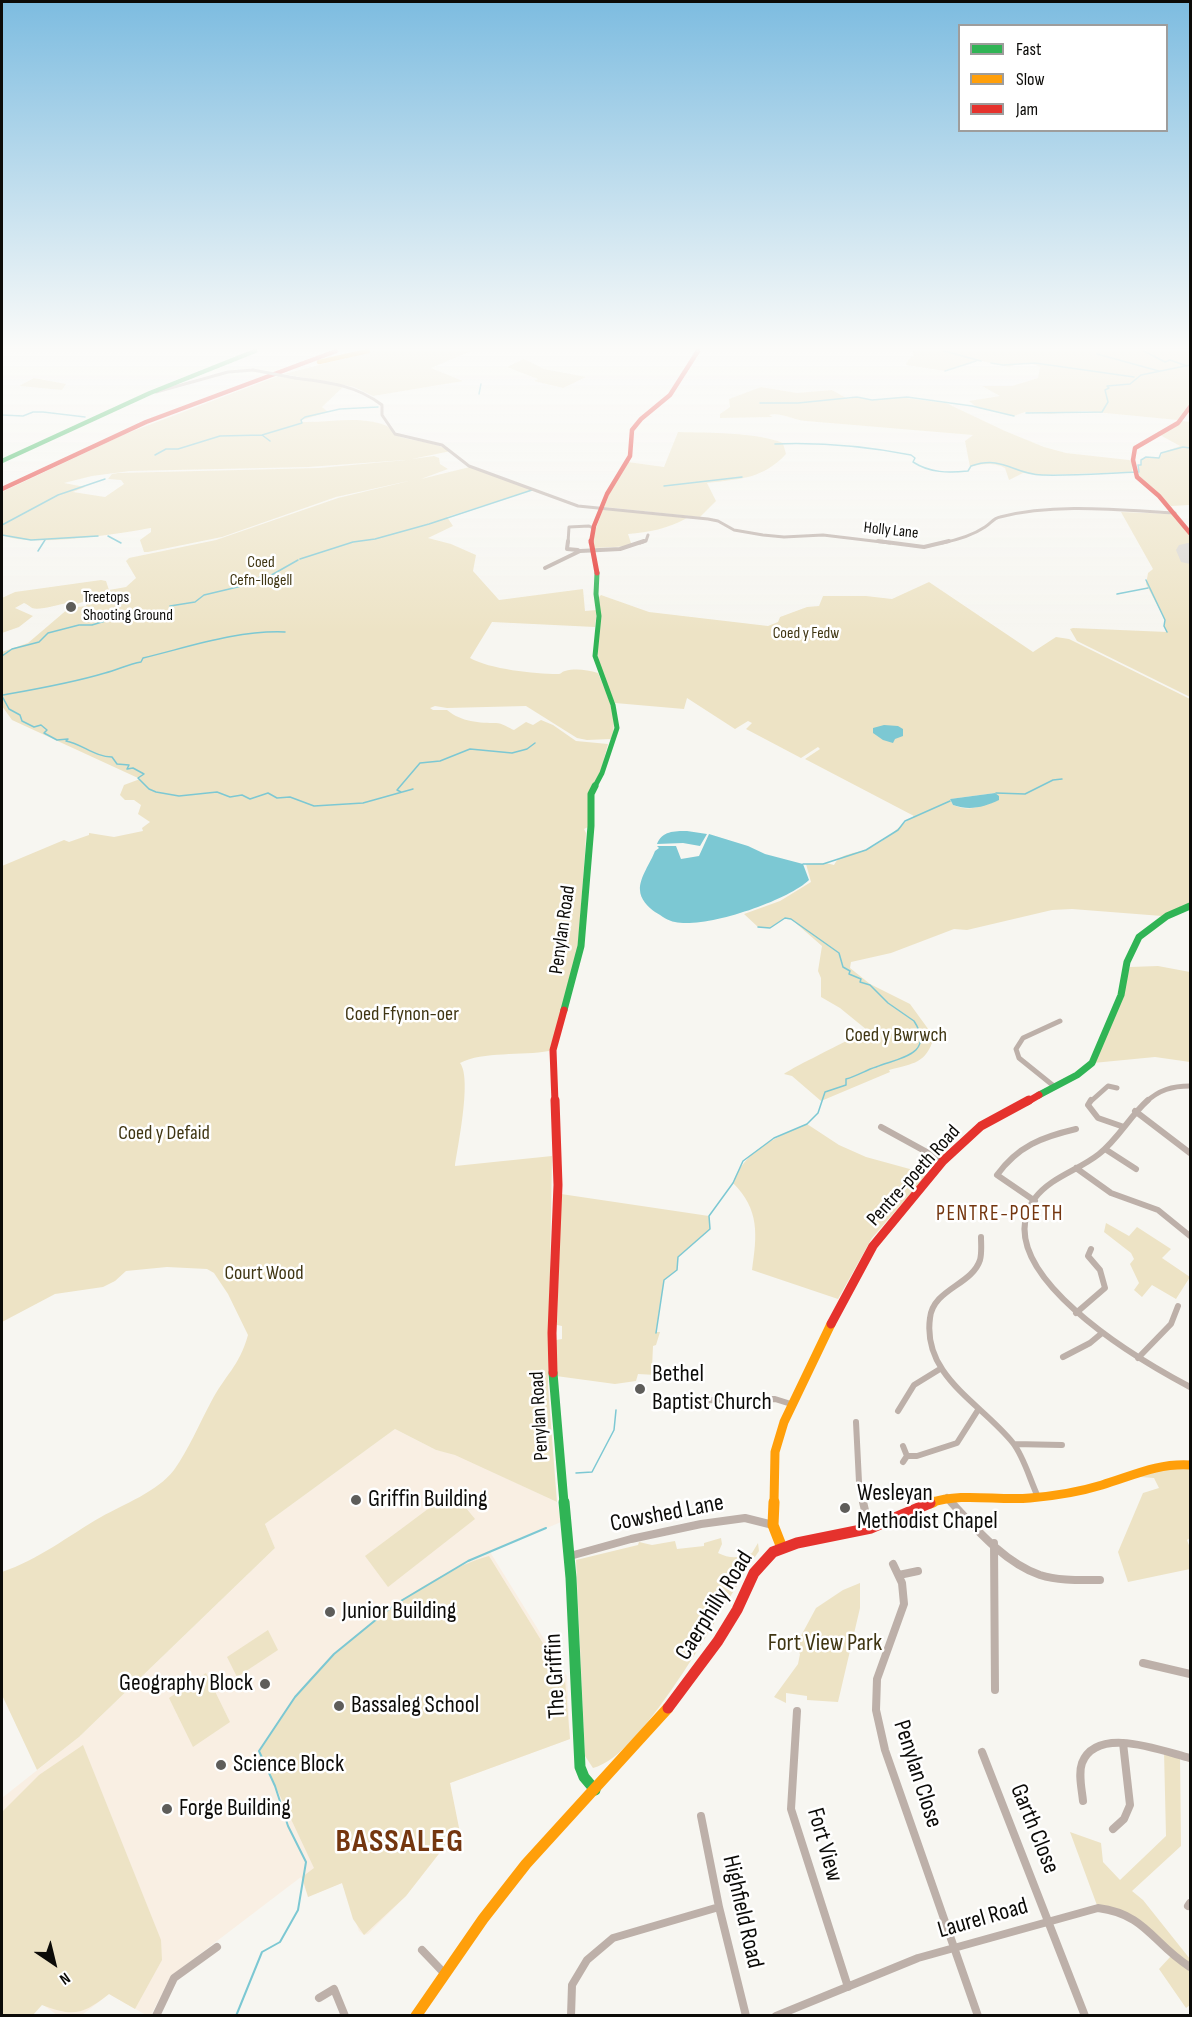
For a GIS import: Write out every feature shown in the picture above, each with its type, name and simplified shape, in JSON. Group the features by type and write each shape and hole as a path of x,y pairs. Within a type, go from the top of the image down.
{"main road":[{"path":"2,461 37,445"},
{"path":"2,486 84,445"},
{"path":"2,486 94,445"},
{"path":"53,463 96,445"},
{"name":"Penylan Road","path":"569,1556 553,1378 552,1333 558,1185 553,1050 581,945 591,826 591,794 602,773 617,728 613,705 595,656 595,640 600,616 591,543 593,528 613,482 630,456 631,445"},
{"path":"1139,445 1133,454 1137,477 1175,513 1191,533"},
{"name":"Pentre-poeth Road","path":"782,1548 773,1525 775,1452 791,1404 853,1280 873,1246 944,1161 981,1126 1055,1088 1092,1063 1121,995 1127,962 1139,937 1167,916 1191,906"},
{"name":"Caerphilly Road","path":"422,2013 484,1916 528,1862 637,1746 694,1676 733,1618 754,1575 765,1559 782,1548 814,1538 870,1529 946,1496 969,1495 1020,1499 1038,1497 1099,1486 1156,1465 1174,1463 1191,1465"},
{"name":"The Griffin","path":"569,1556 580,1767 584,1777 595,1790"}],"street":[{"path":"442,445 468,466 578,506 602,508"},
{"name":"Holly Lane","path":"602,508 708,519 718,521 734,530 751,534 784,537 823,536 924,547 956,540 985,527 997,517 1010,515 1081,508 1175,513"},
{"path":"593,528 589,526 570,527 567,549 593,551 630,547 646,541 648,535"},
{"path":"545,568 580,551"},
{"path":"1055,1088 1019,1058 1016,1049 1023,1038 1060,1021"},
{"path":"1117,1088 1108,1086 1093,1097 1088,1105 1092,1113 1107,1123 1124,1127"},
{"path":"1191,1086 1167,1088 1148,1098 1105,1149 1054,1180 1029,1210 1026,1230 1031,1254 1045,1279 1076,1313 1138,1358 1191,1387"},
{"path":"1135,1111 1156,1123 1174,1142 1191,1153"},
{"path":"881,1126 944,1161"},
{"path":"1035,1201 997,1175 1010,1156 1024,1146 1043,1137 1076,1129"},
{"path":"1105,1149 1136,1169"},
{"path":"1076,1168 1111,1193 1158,1210 1191,1236"},
{"path":"981,1237 980,1259 974,1271 942,1295 930,1314 928,1339 939,1369 1014,1444 1038,1497"},
{"path":"1076,1313 1105,1288 1100,1270 1088,1256 1091,1249"},
{"path":"1138,1358 1170,1324 1178,1306"},
{"path":"1062,1357 1090,1343 1102,1333"},
{"path":"898,1411 908,1388 925,1375 939,1369"},
{"path":"668,1401 774,1399 791,1404"},
{"path":"903,1446 905,1459 957,1443 978,1410"},
{"path":"856,1422 859,1482 870,1529"},
{"path":"1014,1444 1062,1444"},
{"path":"946,1496 994,1543 1031,1571 1055,1578 1100,1580"},
{"name":"Cowshed Lane","path":"569,1556 631,1539 701,1524 745,1518 773,1525"},
{"path":"994,1543 995,1690"},
{"name":"Penylan Close","path":"893,1564 902,1583 904,1604 877,1679 876,1710 885,1750 978,2016"},
{"path":"899,1575 918,1571"},
{"path":"1143,1663 1191,1674"},
{"name":"Fort View","path":"797,1711 792,1809 848,1987"},
{"path":"1083,1801 1082,1763 1090,1751 1103,1742 1123,1743 1191,1758"},
{"path":"1113,1829 1124,1819 1130,1805 1123,1743"},
{"name":"Garth Close","path":"982,1752 1085,2016"},
{"name":"Highfield Road","path":"701,1816 719,1907 746,2016"},
{"path":"571,2016 572,1985 587,1960 613,1938 719,1907"},
{"name":"Laurel Road","path":"776,2016 796,2012 848,1987 918,1958 1098,1908 1120,1911 1132,1917 1171,1956 1191,1967"},
{"path":"156,2016 174,1978 217,1947"},
{"path":"422,1950 445,1974"},
{"path":"319,1998 334,1989 345,2016"}],"shaded area":[{"name":"Bassaleg School","path":"395,1429 436,1450 455,1454 557,1502 561,1522 490,1552 567,1676 570,1739 450,1783 459,1828 406,1896 368,1934 364,1935 359,1931 342,1883 308,1897 301,1877 171,1976 151,2015 146,2015 109,1994 82,2015 57,2015 2,1975 2,1798 79,1737 275,1548 265,1524"}],"green space":[{"path":"101,445 436,445 445,448 451,451 412,459 434,456 439,458 440,464 448,469 421,479 470,467 532,490 447,517 453,526 428,538 451,544 476,555 473,571 499,600 583,589 585,611 597,610 595,627 492,622 470,658 500,668 525,672 560,674 565,671 586,670 598,673 611,706 614,723 611,739 587,740 577,738 526,706 447,708 435,706 430,708 447,710 471,721 501,724 514,730 526,722 533,725 541,720 553,725 576,741 608,744 601,770 589,793 588,827 584,829 586,833 585,853 578,946 566,997 549,1051 491,1055 460,1063 465,1082 455,1166 552,1156 548,1386 557,1502 455,1455 436,1450 395,1429 265,1524 275,1548 79,1737 37,1770 2,1695 2,1572 40,1554 101,1517 140,1497 167,1478 179,1462 216,1393 236,1363 248,1335 228,1294 214,1273 207,1269 167,1267 126,1271 115,1281 103,1287 55,1294 2,1322 2,866 64,840 69,842 89,835 89,833 114,837 143,831 142,828 150,822 138,814 141,805 134,800 125,800 120,795 124,785 140,779 12,720 2,706 2,652 28,643 69,608 86,606 86,601 70,606 68,603 39,609 24,603 15,608 33,616 19,627 2,633 2,598 15,592 101,580 106,581 109,590 126,587 136,578 126,561 129,558 216,540 338,498 413,480 336,497 222,537 148,552 144,552 140,540 151,532 151,528 53,540 16,539 2,535 2,492","holes":["406,460 319,468 112,474 108,479 121,480 124,484 105,497 73,492 85,487 64,483 92,476 130,471 308,467"]},
{"path":"673,445 784,445 786,454 769,469 760,473 740,479 707,483 716,501 700,517 604,507 612,488 628,462 664,467"},
{"path":"966,445 1039,445 1066,453 1129,460 1132,462 1132,472 1041,475 1023,473 1009,480 1005,468 1001,466 988,464 970,467"},
{"path":"1178,445 1190,445 1190,505 1171,506 1139,477 1138,465 1141,465 1141,460 1146,457 1159,458 1161,453 1180,446"},
{"path":"603,509 687,518 673,525 628,534 632,546 594,548 594,534"},
{"path":"1121,512 1173,514 1190,536 1190,697 1077,641 1070,629 1167,632 1164,626 1165,620 1146,584 1148,573 1153,569"},
{"path":"929,582 1033,652 1056,637 1069,639 1190,699 1190,903 1162,916 1072,909 1052,910 967,930 954,929 891,953 851,962 850,968 870,984 910,1004 934,1037 927,1053 918,1061 889,1070 890,1072 821,1101 792,1076 784,1074 860,1036 867,1030 840,1008 821,997 821,978 818,971 822,946 791,919 784,918 770,928 758,927 744,914 780,901 811,882 806,864 834,865 844,856 867,849 880,842 914,816 805,759 820,749 818,747 801,758 746,729 752,723 748,721 735,729 687,698 684,709 615,703 599,663 598,598 601,595 649,612 768,626 778,622 780,617 807,607 819,606 823,596 866,596 892,599","holes":["995,793 994,802 975,808 965,808 953,805 950,799"]},
{"path":"1158,966 1190,972 1190,1062 1155,1057 1093,1063 1130,967"},
{"path":"807,1124 839,1145 866,1157 928,1174 872,1238 838,1299 752,1270 755,1234 752,1213 742,1193 733,1183 738,1172 753,1153 773,1140"},
{"path":"561,1194 709,1216 710,1229 678,1257 677,1270 664,1280 656,1332 660,1332 656,1345 653,1346 652,1368 657,1369 656,1375 638,1374 636,1381 615,1384 556,1376 556,1340 562,1339 562,1326 557,1325"},
{"path":"1106,1223 1129,1236 1137,1227 1171,1249 1162,1258 1190,1277 1176,1299 1152,1285 1142,1297 1134,1290 1139,1283 1130,1264 1134,1259 1131,1253 1104,1232"},
{"path":"1156,1465 1190,1465 1190,1538 1187,1540 1190,1548 1190,1569 1128,1582 1118,1552 1143,1493 1159,1488 1154,1478 1141,1477 1111,1481"},
{"path":"452,1491 475,1519 388,1587 365,1556"},
{"path":"721,1538 722,1544 718,1553 722,1555 735,1557 748,1555 758,1543 759,1551 660,1706 636,1736 614,1757 593,1768 585,1756 576,1560 638,1545 639,1542 652,1545 675,1541 677,1549 704,1546 704,1543"},
{"path":"489,1556 565,1679 570,1739 450,1783 459,1828 406,1896 364,1935 353,1919 342,1883 308,1897 302,1877 314,1868 259,1751 294,1698 332,1656 410,1595 464,1565"},
{"name":"Fort View Park","path":"860,1583 860,1608 838,1702 807,1700 807,1696 786,1693 786,1703 774,1697 798,1664 800,1654 795,1647 816,1608 843,1590"},
{"path":"268,1630 278,1650 237,1677 227,1657"},
{"path":"206,1673 230,1722 193,1747 169,1698"},
{"path":"83,1745 161,1940 162,1960 135,2009 109,1994 92,2006 77,2012 62,2011 42,2005 33,2015 2,2015 2,1812 39,1775"},
{"path":"1164,1751 1180,1756 1181,1846 1132,1891 1143,1900 1190,1959 1190,2005 1186,2008 1159,1969 1171,1956 1132,1917 1098,1908 1070,1832 1101,1843 1103,1862 1120,1880 1166,1836"}],"water":[{"path":"884,725 898,726 903,729 903,736 895,739 893,743 873,733 873,728"},
{"path":"995,793 999,796 999,800 977,807 965,808 953,805 950,799"},
{"path":"687,831 707,834 700,846 683,843 657,844 665,834"},
{"path":"709,834 748,846 765,854 803,864 809,880 783,896 745,912 706,921 675,922 655,912 643,900 640,885 655,851 659,848 657,846 676,846 681,859 699,856"}],"waterway":[{"path":"155,455 166,449 178,449 191,445"},
{"path":"839,445 911,455 915,458 913,462 939,471 968,471 971,466 992,463 1042,475 1139,472 1138,465 1141,465 1141,460 1146,457 1159,458 1161,453 1183,447 1190,448"},
{"path":"664,486 742,477"},
{"path":"2,525 58,495 105,479"},
{"path":"300,559 353,542 375,539 429,524 532,490"},
{"path":"2,535 31,540 98,536"},
{"path":"108,536 121,543"},
{"path":"38,551 45,540"},
{"path":"170,606 195,602 204,595 242,586 245,582 255,581 261,576 268,577 298,560"},
{"path":"1146,580 1165,620 1164,626 1167,632"},
{"path":"1117,594 1148,588"},
{"path":"2,656 12,649 39,642 48,633 79,625 92,625 125,615 133,617 139,615"},
{"path":"3,695 93,677 141,662 143,658 214,640 249,634 285,632"},
{"path":"2,696 9,709 20,715 22,721 34,727 41,725 47,730 44,733 57,740 68,739 66,741 100,755 112,757 117,764 129,765 127,769 133,768 144,774 138,778 149,789 156,792 179,796 217,792 230,797 242,795 250,799 268,793 277,798 290,797 314,806 363,803 413,789"},
{"path":"401,792 397,790 420,763 440,761 470,749 512,753 527,749 535,743"},
{"path":"996,793 1025,794 1053,780 1062,779"},
{"path":"803,864 823,864 866,850 898,830 905,821 950,801"},
{"path":"656,1333 664,1280 677,1270 678,1257 710,1229 709,1216 733,1183 743,1161 774,1138 807,1124 818,1113 825,1092 846,1085 846,1079 912,1053 920,1041 920,1032 914,1021 888,1003 870,985 860,982 861,979 849,974 850,971 843,967 839,953 791,919 785,918 770,928 758,927"},
{"path":"576,1473 592,1472 614,1430 616,1410"},
{"path":"236,2016 262,1952 280,1942 298,1910 306,1862 288,1826 275,1786 259,1751 295,1697 334,1654 394,1605 468,1561 546,1528"}],"runway":[{"path":"1188,550 1190,557"}],"traffic: fast":[{"path":"2,461 37,445"},
{"path":"564,1010 581,946 591,826 591,794 602,773 617,728 613,705 595,656 599,616 596,594 597,573"},
{"path":"1039,1095 1077,1075 1092,1063 1121,995 1127,962 1139,937 1167,916 1190,906"},
{"path":"553,1373 571,1578 580,1767 584,1777 595,1790"}],"traffic: slow":[{"path":"782,1548 773,1525 775,1452 784,1422 831,1324"},
{"path":"930,1503 964,1496 1009,1499 1051,1496 1093,1488 1156,1467 1190,1465"},
{"path":"416,2016 511,1882 668,1708"}],"traffic: jam":[{"path":"2,489 96,445"},
{"path":"597,573 591,543 594,526 607,494 630,456 631,445"},
{"path":"1140,445 1135,448 1133,460 1137,477 1159,496 1190,533"},
{"path":"553,1373 552,1333 558,1185 553,1050 564,1010"},
{"path":"831,1324 873,1246 943,1161 981,1126 1039,1095"},
{"path":"668,1708 718,1641 733,1618 754,1573 773,1552 809,1540 871,1528 930,1503"}],"place":[{"name":"Treetops Shooting Ground","path":"71,607"},
{"name":"Bethel Baptist Church","path":"640,1389"},
{"name":"Griffin Building","path":"356,1500"},
{"name":"Wesleyan Methodist Chapel","path":"845,1508"},
{"name":"Junior Building","path":"330,1612"},
{"name":"Geography Block","path":"265,1684"},
{"name":"Bassaleg School","path":"339,1706"},
{"name":"Science Block","path":"221,1765"},
{"name":"Forge Building","path":"167,1809"}],"district":[{"name":"PENTRE-POETH","path":"1000,1215"},
{"name":"BASSALEG","path":"400,1843"}],"park label":[{"name":"Coed Cefn-llogell","path":"261,572"},
{"name":"Coed y Fedw","path":"806,634"},
{"name":"Coed Ffynon-oer","path":"402,1015"},
{"name":"Coed y Bwrwch","path":"896,1036"},
{"name":"Coed y Defaid","path":"164,1134"},
{"name":"Court Wood","path":"264,1274"}]}
